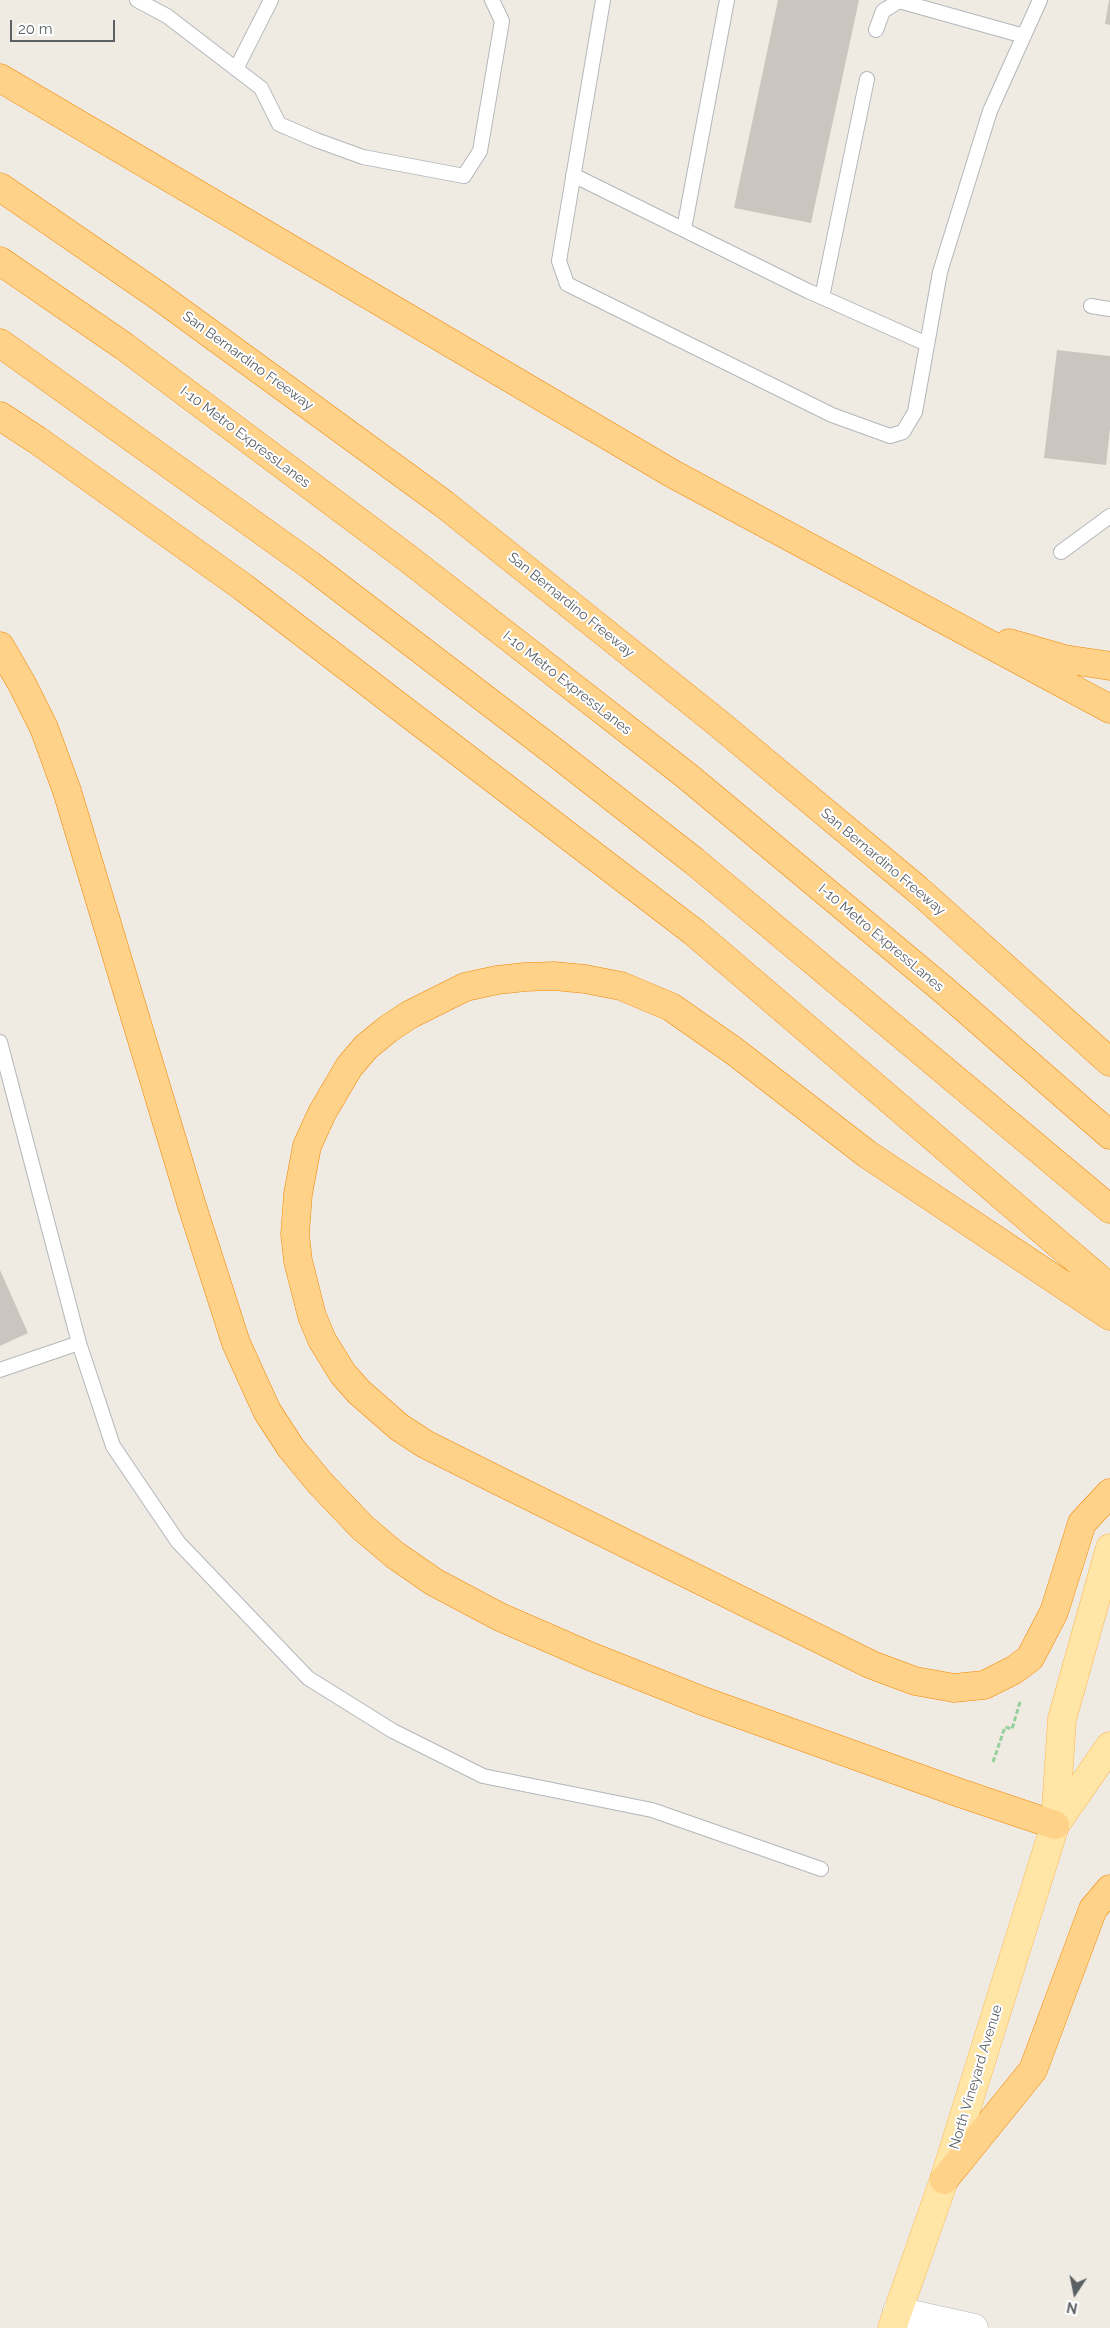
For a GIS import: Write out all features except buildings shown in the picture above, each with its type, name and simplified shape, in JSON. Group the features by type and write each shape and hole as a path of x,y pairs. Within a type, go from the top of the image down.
{"highway":[{"path":"0,78 673,474 950,625 1110,709"},
{"name":"San Bernardino Freeway","path":"0,187 160,297 444,504 741,742 917,889 1110,1062"},
{"name":"I-10 Metro ExpressLanes","path":"0,261 125,347 406,557 687,776 946,991 1110,1135"},
{"path":"0,343 310,565 552,750 694,861 1110,1209"},
{"path":"0,416 37,440 243,587 695,933 1110,1288"},
{"path":"950,625 1064,659 1110,666"},
{"path":"0,646 44,728 67,791 192,1206 236,1343 267,1411 291,1448 320,1483 363,1528 395,1555 434,1582 500,1616 592,1657 703,1701 960,1794 1054,1825"},
{"path":"1110,1316 867,1154 734,1051 671,1007 621,986 585,979 554,976 526,977 497,980 465,987 409,1015 388,1028 366,1048 349,1068 322,1113 307,1146 298,1194 295,1234 298,1261 312,1316 322,1340 332,1358 353,1386 399,1427 425,1444 872,1665 915,1681 954,1688 984,1685 1014,1670 1030,1658 1054,1612 1082,1523 1110,1492"},
{"path":"944,2180 1033,2070 1093,1909 1110,1889"}],"main road":[{"name":"North Vineyard Avenue","path":"894,2320 944,2180 1054,1825 1062,1719 1110,1548"},
{"name":"North Vineyard Avenue","path":"1054,1825 1110,1746"}],"street":[{"path":"894,2320 974,2328"}],"lane":[{"path":"137,0 167,16 261,88 279,124 363,157 464,176 480,151 502,21 492,0"},
{"path":"236,69 271,0"},
{"path":"603,0 559,261 568,284 832,415 890,436 903,432 915,412 940,272 988,118 1040,0"},
{"path":"684,229 727,0"},
{"path":"876,30 883,11 899,2 1024,36"},
{"path":"822,297 867,79"},
{"path":"573,175 822,297 927,344"},
{"path":"1091,306 1110,309"},
{"path":"1061,552 1110,516"},
{"path":"0,1042 79,1343 113,1446 178,1542 308,1678 393,1731 484,1776 652,1810 821,1869"},
{"path":"0,1370 79,1343"}],"path":[{"path":"993,1762 1005,1727 1012,1729 1022,1700"}]}
